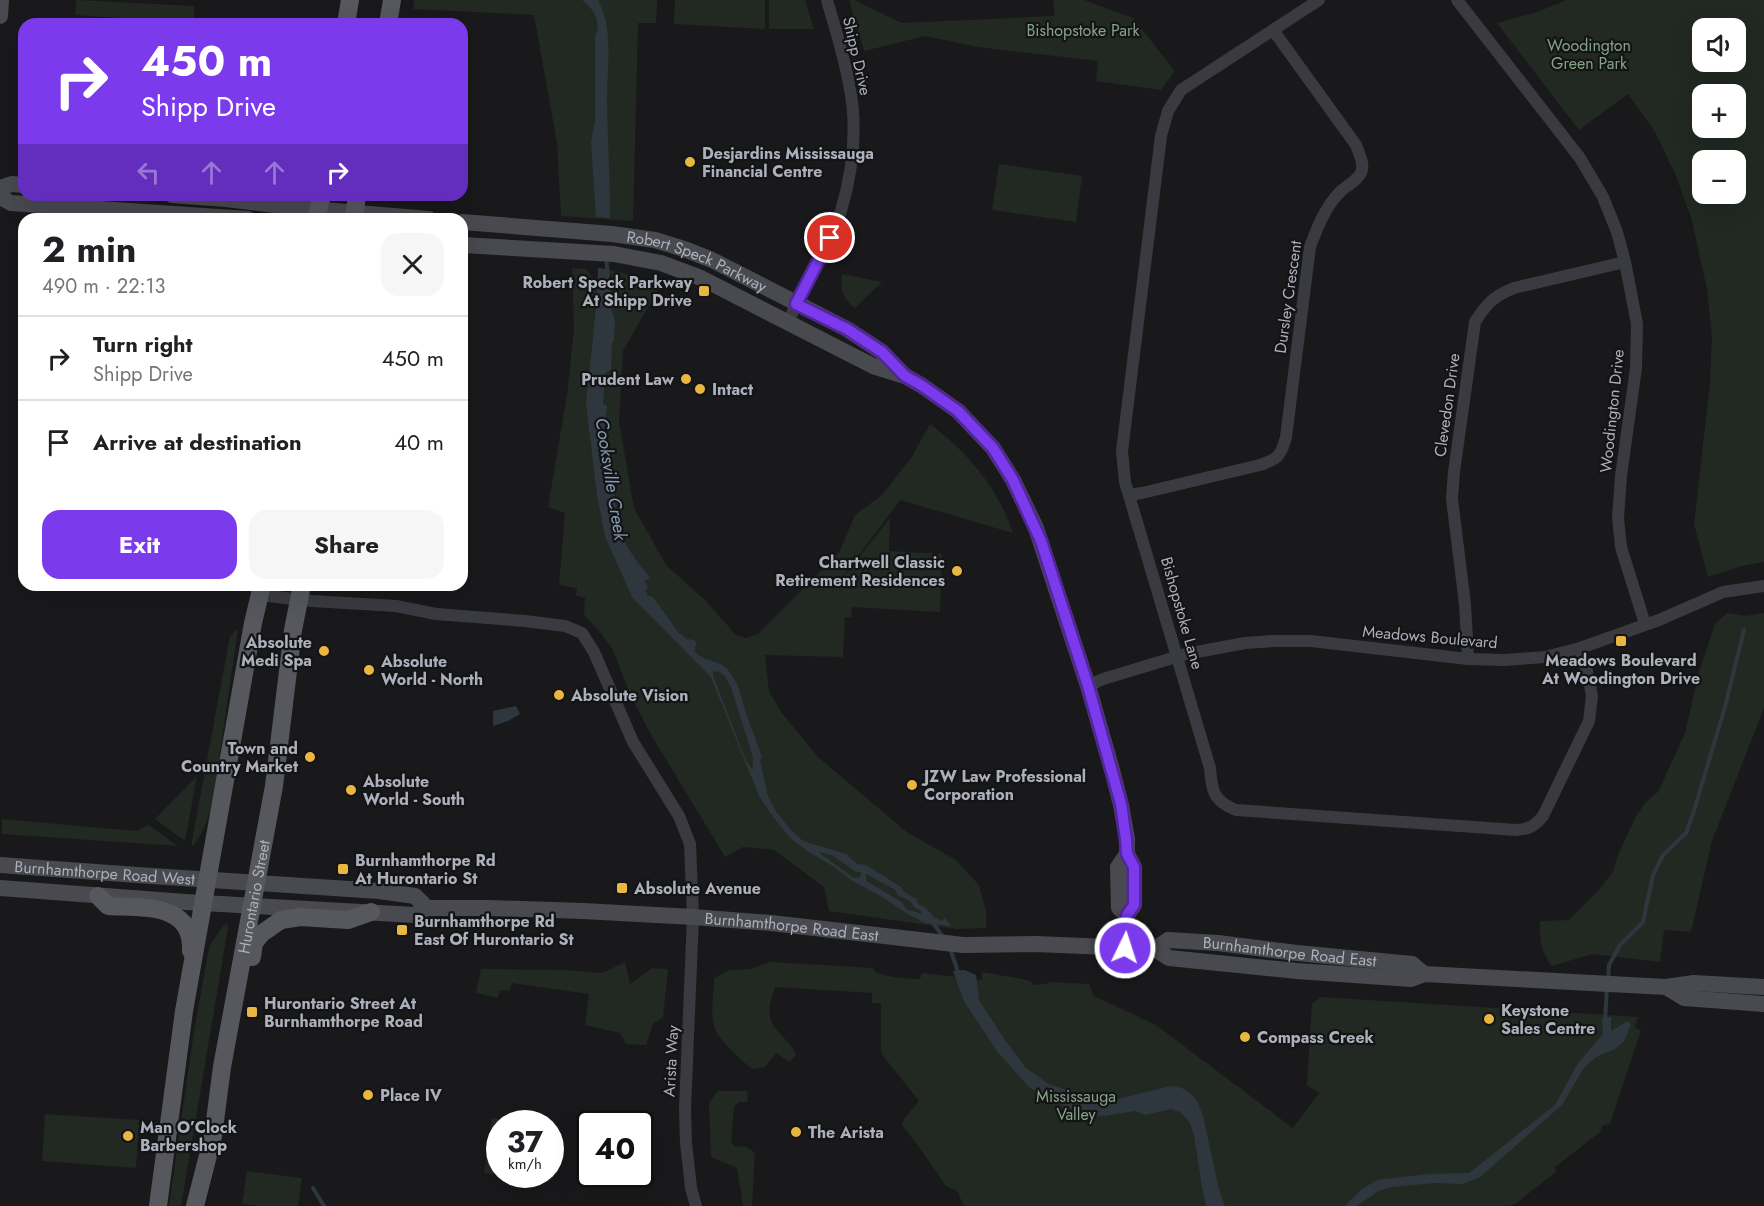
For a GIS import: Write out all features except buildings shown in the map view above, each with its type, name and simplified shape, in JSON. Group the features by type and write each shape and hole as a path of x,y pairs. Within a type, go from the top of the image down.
{"main road":[{"path":"0,16 1,0"},
{"path":"347,18 350,0"},
{"path":"0,188 18,184"},
{"path":"0,197 11,203 159,213"},
{"path":"247,201 385,213"},
{"name":"Robert Speck Parkway","path":"468,222 612,234 655,240 687,250 847,329 882,352 905,376"},
{"name":"Robert Speck Parkway","path":"468,245 614,254 661,263 701,278 873,366 905,376 921,385 958,411 993,448 1013,480 1041,541 1088,686 1121,804 1127,854 1134,867 1134,905 1127,915 1125,948"},
{"path":"158,1206 184,1011 253,622 261,591"},
{"name":"Hurontario Street","path":"195,1206 213,1136 222,1066 274,786 293,630 300,592"},
{"name":"Burnhamthorpe Road West","path":"0,865 256,883"},
{"name":"Burnhamthorpe Road East","path":"256,883 379,891 415,896 427,908"},
{"name":"Burnhamthorpe Road West","path":"0,888 252,905"},
{"path":"98,896 108,906 158,909 168,912 176,916 188,930 192,941 184,995 184,1011"},
{"name":"Burnhamthorpe Road East","path":"252,905 415,915 427,908 489,908 693,917 771,923 963,945 1036,944 1155,949 1168,940 1218,943 1412,964 1424,974 1666,987 1694,983 1764,987"},
{"path":"222,1066 233,1054 254,943 261,934 281,920 290,918 348,920 371,912"},
{"name":"Burnhamthorpe Road East","path":"1666,987 1684,998 1764,1004"}],"street":[{"name":"Shipp Drive","path":"788,322 830,238 849,178 854,148 850,86 827,0"},
{"name":"Bishopstoke Lane","path":"1319,0 1181,90 1168,111 1161,136 1123,436 1123,463 1125,482 1210,768 1212,791 1224,805 1236,810 1528,829 1537,824 1543,816 1589,721 1592,696 1580,648"},
{"name":"Woodington Drive","path":"1457,0 1556,126 1593,178 1617,232 1637,324 1636,368 1621,476 1618,518 1621,547 1645,624"},
{"name":"Dursley Crescent","path":"1130,495 1260,465 1274,460 1283,451 1310,247 1316,229 1330,204 1361,172 1362,160 1356,145 1273,30"},
{"name":"Clevedon Drive","path":"1468,659 1465,604 1452,499 1475,322 1485,306 1498,294 1514,288 1625,262"},
{"name":"Meadows Boulevard","path":"1088,686 1103,679 1217,647 1274,641 1311,641 1468,659 1505,660 1545,657 1580,648 1659,620 1724,592 1764,586"},
{"path":"280,591 396,606 436,615 565,626 582,633 594,652 633,742 680,816 690,844 693,917"},
{"name":"Arista Way","path":"693,917 686,1109 687,1154 696,1206"}],"green space":[{"path":"76,0 194,6 194,18 117,18 75,15"},
{"path":"414,0 657,0 656,23 638,23 633,221 561,216 557,143 534,15 413,9"},
{"path":"675,0 765,0 765,29 674,24"},
{"path":"769,0 805,0 814,29 769,29"},
{"name":"Bishopstoke Park","path":"849,0 854,0 902,23 1055,16 1053,0 1084,0 1133,18 1175,71 1161,90 1096,81 1098,61 978,47 925,36 864,51"},
{"name":"Woodington Green Park","path":"1567,0 1764,0 1764,562 1742,566 1708,577 1694,524 1710,383 1712,337 1707,289 1692,221 1676,176 1655,132 1628,94 1579,130 1497,23 1537,12"},
{"path":"999,164 1082,176 1076,222 992,210"},
{"path":"572,268 586,269 593,278 593,289 613,290 615,281 607,269 636,276 640,283 660,286 623,351 619,422 634,508 666,565 705,600 736,635 746,638 758,634 839,553 855,515 882,495 911,458 930,424 969,459 999,500 1013,533 900,500 830,594 890,518 889,551 942,554 940,612 852,607 851,617 845,617 843,657 765,655 769,691 781,712 819,758 908,833 956,860 979,885 986,911 986,928 956,929 829,911 824,887 774,850 743,847 725,857 650,733 630,694 613,650 584,615 585,598 576,596 577,588 559,585 565,513 548,507 567,395 574,329"},
{"path":"842,274 882,282 855,308 847,301 843,293"},
{"path":"1727,613 1746,616 1764,613 1764,708 1712,841 1691,932 1664,930 1660,962 1592,954 1552,966 1542,945 1540,921 1569,920 1599,890 1613,871 1636,816 1646,802 1658,792 1685,733 1699,672 1715,624"},
{"path":"238,629 214,795 206,823 193,846 192,841 230,636"},
{"path":"197,776 185,841 155,819"},
{"path":"2,819 136,831 149,825 178,846 2,834"},
{"path":"227,924 181,1206 169,1206 194,1031 208,953 210,945"},
{"path":"625,962 630,984 652,968 668,969 663,1018 653,1023 646,1045 626,1044 620,1033 585,1025 589,994 512,983 509,991 500,990 498,998 476,993 481,969 602,973"},
{"name":"Mississauga Valley","path":"771,962 873,968 880,974 909,979 920,979 922,973 982,980 982,972 1028,980 1035,985 1050,982 1089,984 1094,996 1156,1025 1293,1128 1319,1093 1307,1085 1312,1004 1321,997 1638,1017 1635,1027 1641,1031 1610,1124 1602,1126 1600,1132 1555,1167 1556,1172 1515,1204 1509,1206 964,1206 957,1191 946,1186 902,1125 904,1119 919,1101 881,1053 881,1003 872,1003 872,993 775,987 770,1003 770,1016 776,1029 791,1045 796,1055 790,1062 776,1053 765,1067 753,1069 722,1040 716,1031 713,1019 714,978 729,970 750,969"},
{"path":"717,1091 747,1091 748,1102 740,1102 734,1106 731,1142 734,1146 747,1147 755,1153 752,1206 743,1206 737,1168 711,1157 709,1104"},
{"path":"45,1114 139,1120 136,1168 42,1161"},
{"path":"247,1171 302,1178 298,1206 242,1204"}],"water":[{"path":"582,0 598,0 608,38 610,218 596,217 591,141 595,122 595,37 598,26 596,16"},
{"path":"598,268 607,269 612,299 611,308 615,321 611,370 605,373 603,404 607,406 604,438 612,455 614,495 619,525 627,546 650,578 644,581 648,587 647,595 653,597 678,632 688,640 697,641 694,651 698,655 723,666 731,674 740,691 762,757 760,761 768,796 775,810 790,829 803,841 846,854 857,864 866,865 917,899 918,904 926,908 935,918 942,921 945,918 951,926 925,923 906,913 851,880 790,838 759,796 711,677 632,597 605,536 597,495 586,404","holes":["718,671 725,676 732,690 753,757 753,770 746,761 713,676 713,672","818,852 832,855 856,872 861,872 860,877 854,878","866,874 894,889 899,896 910,901 922,914 906,909 902,902 866,881"]},
{"path":"516,706 520,714 493,726 493,711"},
{"path":"965,970 976,975 979,1000 1005,1040 1026,1068 1049,1084 1091,1099 1114,1100 1171,1086 1182,1088 1192,1095 1203,1115 1218,1186 1225,1206 1206,1206 1194,1135 1190,1123 1180,1112 1171,1109 1146,1115 1135,1111 1103,1116 1090,1115 1048,1100 1028,1086 996,1050 964,1001 953,971"},
{"path":"1611,1017 1611,1031 1628,1021 1631,1025 1624,1041 1615,1049 1596,1057 1583,1069 1562,1105 1480,1177 1463,1184 1435,1183 1392,1187 1379,1191 1356,1206 1345,1206 1362,1189 1377,1180 1427,1174 1469,1173 1555,1105 1578,1063 1603,1034 1602,1019"}],"waterway":[{"name":"Cooksville Creek","path":"606,257 608,276"},
{"path":"1608,980 1609,965 1620,945 1643,922 1653,875 1663,855 1686,833 1725,707 1744,630"},
{"name":"Cooksville Creek","path":"932,921 943,937"},
{"name":"Cooksville Creek","path":"950,948 959,975"},
{"path":"1605,1022 1607,987"},
{"path":"313,1188 324,1206"}],"place":[{"name":"Desjardins Mississauga Financial Centre","path":"690,162"},
{"name":"Robert Speck Parkway At Shipp Drive","path":"704,291"},
{"name":"Prudent Law","path":"686,379"},
{"name":"Intact","path":"700,389"},
{"name":"Chartwell Classic Retirement Residences","path":"957,571"},
{"name":"Meadows Boulevard At Woodington Drive","path":"1621,641"},
{"name":"Absolute Medi Spa","path":"324,651"},
{"name":"Absolute World - North","path":"369,670"},
{"name":"Absolute Vision","path":"559,695"},
{"name":"Town and Country Market","path":"310,757"},
{"name":"JZW Law Professional Corporation","path":"912,785"},
{"name":"Absolute World - South","path":"351,790"},
{"name":"Burnhamthorpe Rd At Hurontario St","path":"343,869"},
{"name":"Absolute Avenue","path":"622,888"},
{"name":"Burnhamthorpe Rd East Of Hurontario St","path":"402,930"},
{"name":"Hurontario Street At Burnhamthorpe Road","path":"252,1012"},
{"name":"Keystone Sales Centre","path":"1489,1019"},
{"name":"Compass Creek","path":"1245,1037"},
{"name":"Place IV","path":"368,1095"},
{"name":"The Arista","path":"796,1132"},
{"name":"Man O’Clock Barbershop","path":"128,1136"}],"route":[{"path":"830,238 796,304 847,329 882,352 905,376 958,411 993,448 1013,480 1036,528 1088,686 1121,804 1127,854 1134,867 1134,905 1127,915 1125,948"}]}
